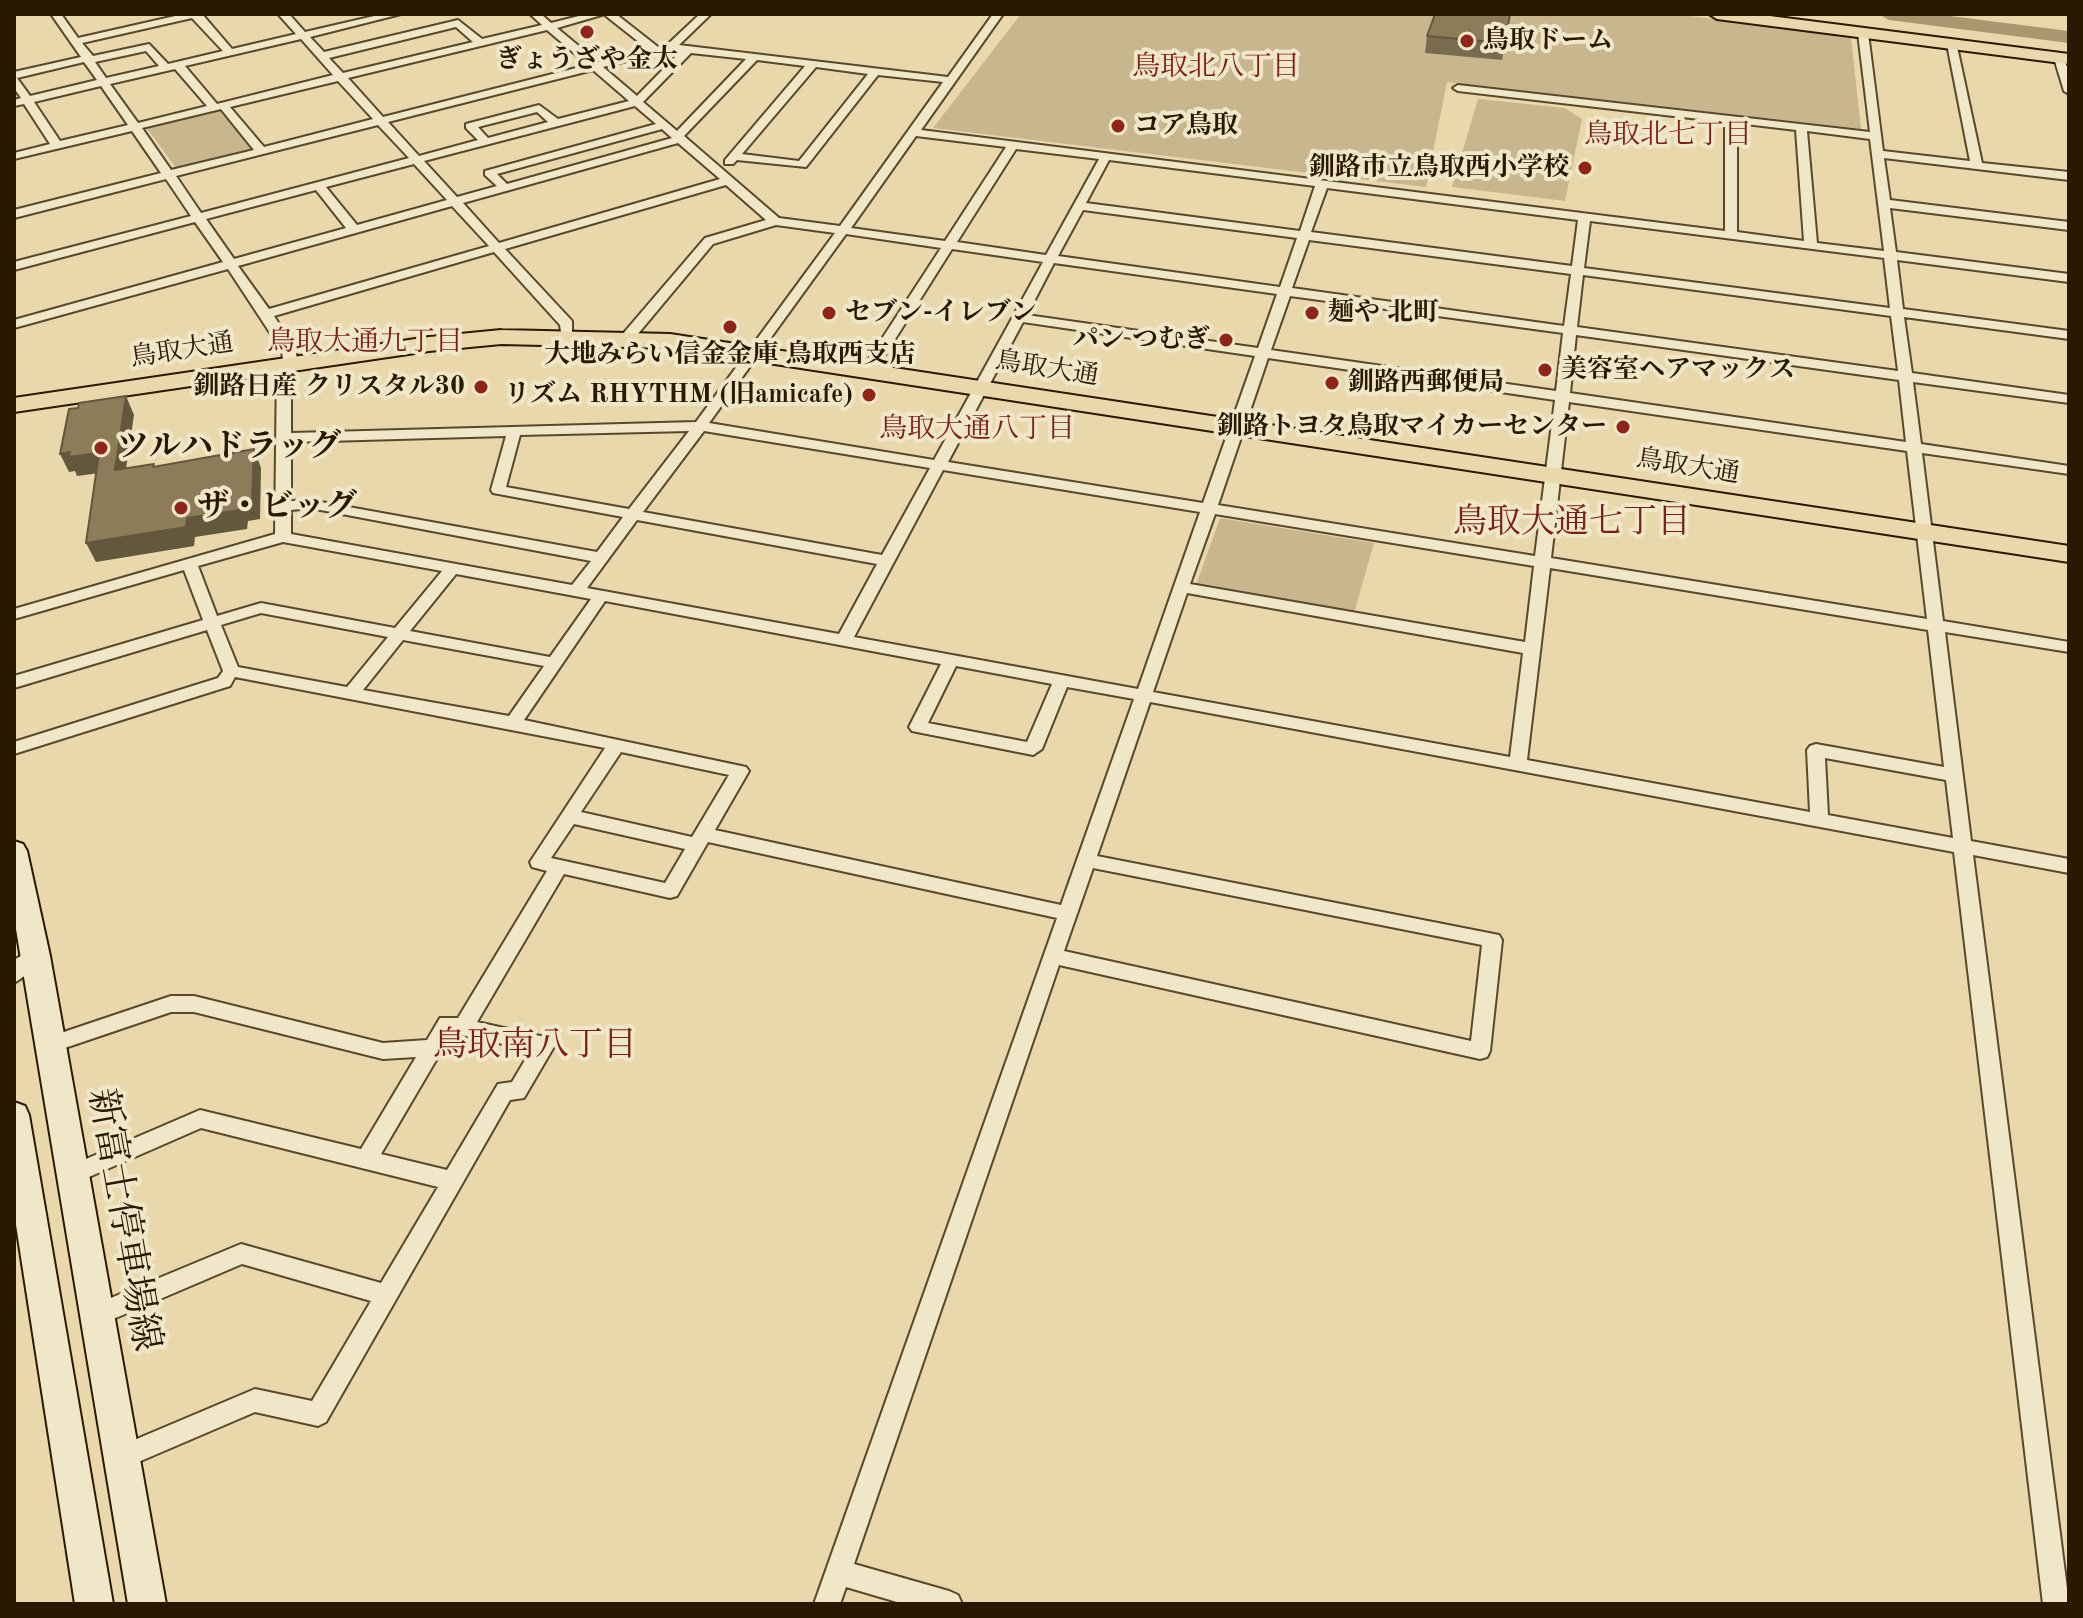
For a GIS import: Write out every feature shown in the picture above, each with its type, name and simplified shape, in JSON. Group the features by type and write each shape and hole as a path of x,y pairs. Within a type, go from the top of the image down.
{"highway":[{"name":"鳥取大通","path":"14,405 429,344 501,337 627,338 980,387 2069,554"}],"main road":[{"path":"1717,14 2064,59"},
{"name":"新富士停車場線","path":"14,851 21,963 50,1045 147,1604"},
{"path":"14,1115 94,1604"}],"street":[{"path":"56,14 232,264 289,351 282,438 283,537"},
{"path":"77,41 196,14 229,52"},
{"path":"283,14 567,324 567,336"},
{"path":"14,103 396,14"},
{"path":"535,14 775,221"},
{"path":"14,156 600,14"},
{"path":"610,14 657,51"},
{"path":"671,47 706,14"},
{"path":"576,591 754,354 998,14"},
{"path":"322,56 458,23 480,43"},
{"path":"1863,33 2056,1604"},
{"path":"1952,44 1977,165"},
{"path":"57,145 14,78 149,47 218,106 261,151"},
{"path":"14,214 671,47 950,80"},
{"path":"14,266 637,102 689,49"},
{"path":"14,324 679,138 754,57"},
{"path":"2064,59 2069,91"},
{"path":"266,314 497,248 725,176 734,156 813,64"},
{"path":"734,156 802,165 875,72"},
{"path":"1458,88 1801,128 1977,165 2069,176"},
{"path":"486,142 470,126 539,108 556,123"},
{"path":"1731,119 1731,235"},
{"path":"505,188 489,173 665,125"},
{"path":"1801,128 1811,245"},
{"path":"911,132 2069,278"},
{"path":"868,371 1013,145"},
{"path":"844,640 1106,156"},
{"path":"827,1604 1322,184"},
{"path":"319,186 354,230"},
{"path":"1883,203 2069,226"},
{"path":"1080,206 2069,335"},
{"path":"1518,765 1584,217"},
{"path":"627,338 709,241 775,221 2069,399"},
{"path":"1021,318 2069,470"},
{"path":"282,438 699,426 2069,647"},
{"path":"514,432 498,490 887,561"},
{"path":"281,506 310,504 602,558"},
{"path":"14,614 283,537 2069,866"},
{"path":"189,564 231,671"},
{"path":"351,693 452,569"},
{"path":"1180,587 1532,649"},
{"path":"513,723 601,596"},
{"path":"14,682 261,608 554,663"},
{"path":"951,660 918,727 1033,749 1062,680"},
{"path":"231,671 513,723 740,771 670,891 539,862 616,745"},
{"path":"14,748 224,682 231,671"},
{"path":"1819,820 1816,750 1954,775"},
{"path":"569,816 1066,913"},
{"path":"1051,956 1480,1051 1492,940 1085,860"},
{"path":"463,1027 559,866"},
{"path":"50,1045 171,1004 194,1004 383,1051 433,1048"},
{"path":"122,1457 255,1400 318,1414 505,1090 517,1092 545,1045 447,1024 366,1160"},
{"path":"73,1175 200,1119 453,1181"},
{"path":"97,1315 241,1254 386,1295"},
{"path":"838,1572 949,1604"}],"shaded area":[{"path":"1021,14 1675,14 1851,37 1861,129 1447,82 1426,187 933,128"},
{"path":"1478,99 1565,108 1582,119 1565,201 1452,187"},
{"path":"223,108 255,148 176,168 146,127"},
{"path":"1220,518 1374,543 1354,613 1196,585"}],"building":[{"path":"1435,14 1510,14 1505,43 1427,36"},
{"path":"126,396 115,470 154,464 153,467 254,449 252,500 240,502 240,510 187,518 186,527 86,543 99,453 68,457 70,452 60,454 69,409 78,408 79,403"}],"waterway":[{"path":"1889,14 2069,37"}],"place":[{"name":"ぎょうざや金太","path":"587,32"},
{"name":"鳥取ドーム","path":"1467,41"},
{"name":"コア鳥取","path":"1118,126"},
{"name":"釧路市立鳥取西小学校","path":"1585,168"},
{"name":"セブン-イレブン","path":"829,313"},
{"name":"麺や 北町","path":"1312,313"},
{"name":"大地みらい信金金庫 鳥取西支店","path":"730,327"},
{"name":"パン つむぎ","path":"1226,340"},
{"name":"美容室ヘアマックス","path":"1545,370"},
{"name":"釧路西郵便局","path":"1332,383"},
{"name":"釧路日産 クリスタル30","path":"481,387"},
{"name":"リズム RHYTHM (旧amicafe)","path":"869,395"},
{"name":"釧路トヨタ鳥取マイカーセンター","path":"1623,427"},
{"name":"ツルハドラッグ","path":"101,448"},
{"name":"ザ・ビッグ","path":"181,508"}],"district":[{"name":"鳥取北八丁目","path":"1216,68"},
{"name":"鳥取北七丁目","path":"1668,136"},
{"name":"鳥取大通九丁目","path":"365,343"},
{"name":"鳥取大通八丁目","path":"977,430"},
{"name":"鳥取大通七丁目","path":"1572,523"},
{"name":"鳥取南八丁目","path":"535,1046"}]}
